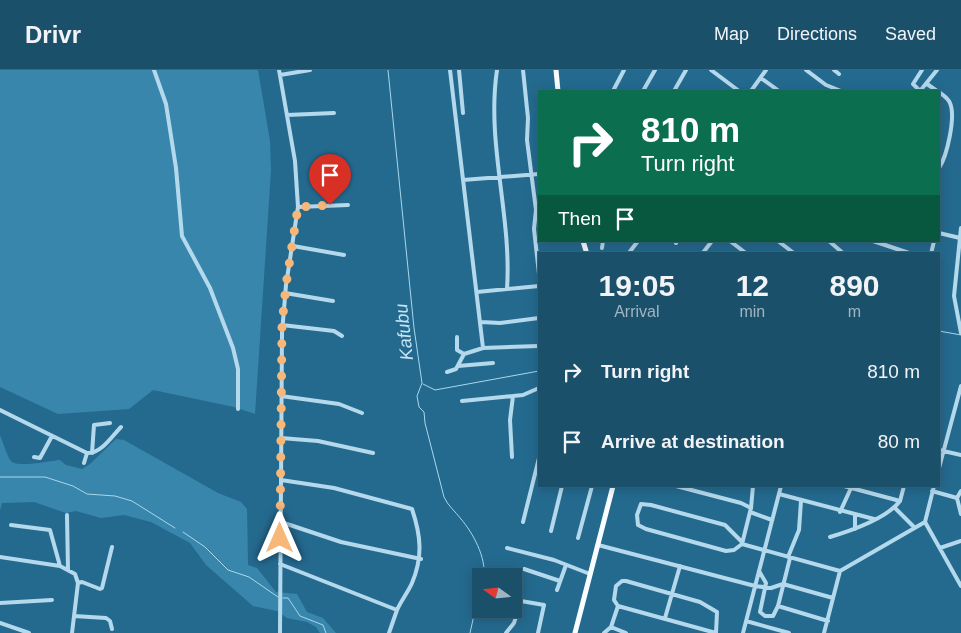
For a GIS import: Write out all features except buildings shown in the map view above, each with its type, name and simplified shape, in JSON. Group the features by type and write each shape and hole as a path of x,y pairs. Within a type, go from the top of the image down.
{"main road":[{"path":"556,70 558,90"},
{"path":"576,632 613,487"}],"street":[{"path":"154,70 168,114 176,168 182,236 210,288 233,348 238,369 238,409"},
{"path":"279,70 295,161 298,207 282,325 280,633"},
{"path":"280,76 310,70"},
{"path":"450,70 483,348"},
{"path":"460,70 463,114"},
{"path":"497,70 495,111 500,177 507,230 507,289"},
{"path":"522,70 536,210 534,229 538,265"},
{"path":"614,90 624,70"},
{"path":"644,90 656,70"},
{"path":"675,90 686,70"},
{"path":"711,70 738,90"},
{"path":"752,90 766,70"},
{"path":"806,70 826,85 838,90"},
{"path":"834,70 839,74"},
{"path":"919,90 913,84 922,70"},
{"path":"921,90 937,70"},
{"path":"761,78 778,90"},
{"path":"927,84 935,90"},
{"path":"940,94 949,101 952,112 945,159 940,166"},
{"path":"287,115 334,113"},
{"path":"463,180 538,174"},
{"path":"298,207 348,205"},
{"path":"961,228 954,296 961,333"},
{"path":"940,233 960,240"},
{"path":"602,248 603,242"},
{"path":"630,252 637,242"},
{"path":"704,252 711,242"},
{"path":"731,242 744,252"},
{"path":"779,242 792,252"},
{"path":"829,242 842,252"},
{"path":"876,242 906,252"},
{"path":"293,246 344,255"},
{"path":"477,292 538,286"},
{"path":"285,293 333,301"},
{"path":"481,322 500,323 538,318"},
{"path":"282,325 334,331 342,336"},
{"path":"457,337 457,350 464,354"},
{"path":"458,366 464,354 483,348 538,346"},
{"path":"447,372 458,366 493,363"},
{"path":"961,386 941,450 961,455"},
{"path":"462,402 513,396 538,388"},
{"path":"281,396 339,404 362,413"},
{"path":"512,456 510,420 513,396"},
{"path":"0,410 87,453 92,453 103,446 121,427"},
{"path":"92,453 94,425 110,424"},
{"path":"34,457 40,458 52,436"},
{"path":"281,438 318,440 373,453"},
{"path":"84,463 87,453"},
{"path":"523,522 538,465"},
{"path":"281,480 334,488 357,496 410,507 414,511 420,533 421,559 413,581 397,610 389,633"},
{"path":"551,531 562,487"},
{"path":"578,538 592,487"},
{"path":"680,487 742,503 750,510 772,520"},
{"path":"753,487 750,510 741,542 734,550 726,551 646,529 638,525 637,510 641,504 651,504 725,525 741,542 764,551 840,571"},
{"path":"743,633 781,487"},
{"path":"830,537 855,529 894,508 900,501 904,487"},
{"path":"840,512 853,488 900,501"},
{"path":"957,498 933,489 925,522 961,586"},
{"path":"961,491 957,498 961,514"},
{"path":"779,494 840,512 874,519"},
{"path":"759,571 764,578 765,588 760,612 765,616 773,616 778,606 789,558 798,530 802,501"},
{"path":"894,508 914,527"},
{"path":"67,515 68,570"},
{"path":"855,515 855,529"},
{"path":"281,522 330,539 421,559"},
{"path":"824,633 840,571 925,522"},
{"path":"11,525 50,530 60,566"},
{"path":"940,548 961,541"},
{"path":"598,545 755,586 765,588 783,584 833,598"},
{"path":"78,583 82,582 100,589 102,588 112,547"},
{"path":"507,548 590,574"},
{"path":"0,557 60,566 75,574 78,583 72,633"},
{"path":"280,564 397,610"},
{"path":"557,590 566,565"},
{"path":"665,618 680,566"},
{"path":"524,569 560,581"},
{"path":"622,581 671,594 700,602 714,610 718,615 716,633 618,606 614,600 615,590 622,581"},
{"path":"0,604 52,600"},
{"path":"506,633 514,623 520,601 544,606 538,633"},
{"path":"604,633 611,627 618,606"},
{"path":"778,606 828,621"},
{"path":"74,616 106,618 110,621 112,629"},
{"path":"746,621 789,633"},
{"path":"0,623 21,632 29,633"},
{"path":"611,627 626,633"}],"shaded area":[{"path":"0,70 258,70 270,141 271,170 255,414 234,407 153,390 129,409 58,414 0,387"},
{"path":"0,435 11,461 14,463 27,464 60,460 66,465 82,469 90,464 116,439 124,440 218,493 241,502 247,509 248,565 257,568 276,592 297,594 307,612 323,618 336,633 320,633 316,627 307,622 287,618 277,611 253,606 206,565 190,543 151,522 124,515 101,518 76,511 66,513 34,502 2,503 0,510"}],"waterway":[{"name":"Kafubu","path":"388,70 414,328 422,383 417,396 419,407 424,412 425,423 444,497 474,538 481,553 484,568"},
{"path":"940,331 961,335"},
{"path":"423,384 435,390 538,371"},
{"path":"0,477 45,477 73,486 87,494 115,496 132,501 175,528"},
{"path":"183,532 205,547 228,570 249,577 278,597"},
{"path":"283,598 288,598 300,616 323,625 326,633"},
{"name":"Kafubu","path":"470,633 473,618"}],"route":[{"path":"280,538 282,325 286,285 298,221 298,207 330,205"}]}
